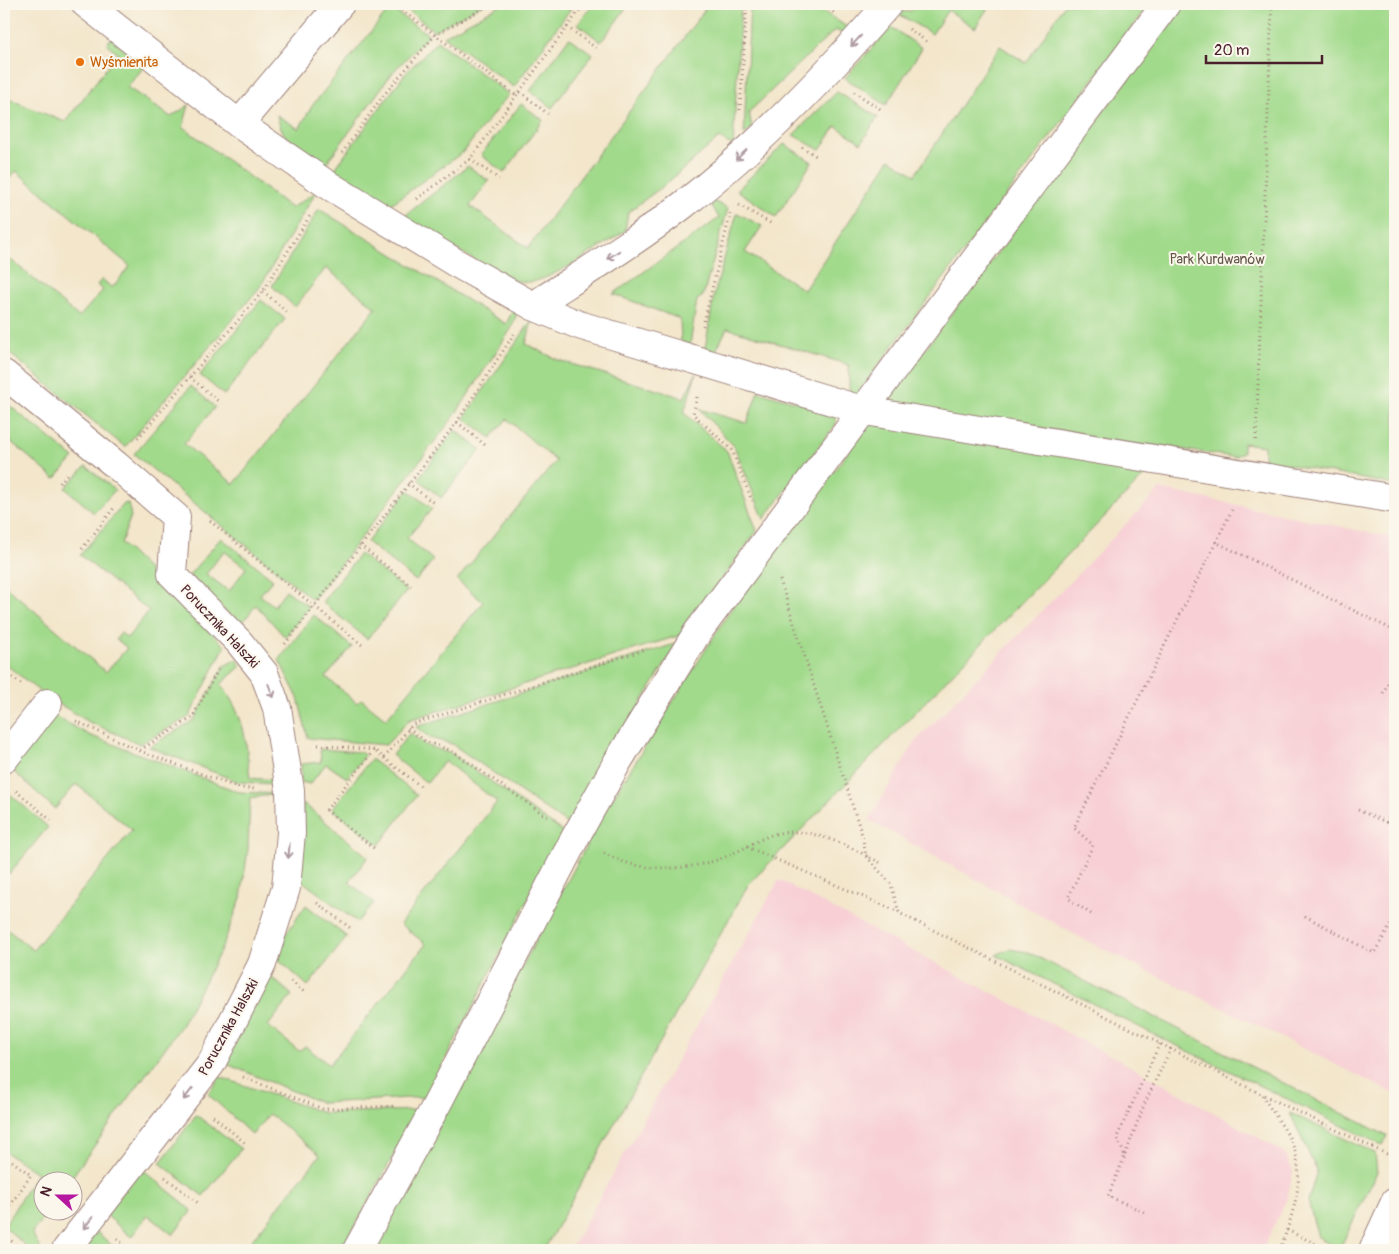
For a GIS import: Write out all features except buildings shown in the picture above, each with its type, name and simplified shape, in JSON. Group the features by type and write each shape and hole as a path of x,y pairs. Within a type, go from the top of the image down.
{"street":[{"path":"86,4 239,124 325,183 386,222 533,306 579,324 864,411 1395,498"},
{"path":"239,124 340,4"},
{"path":"533,306 615,253 668,215 737,160 813,88 888,4"},
{"path":"357,1250 436,1104 576,836 618,761 697,633 1166,4"},
{"name":"Porucznika Halszki","path":"4,374 116,465 176,517 172,574 239,642 264,673 277,708 284,741 290,790 291,832 286,888 262,964 211,1064 66,1250"},
{"path":"4,759 48,704"},
{"path":"1373,1250 1395,1202"}],"path":[{"path":"394,4 517,96"},
{"path":"345,148 383,96 435,35 491,4"},
{"path":"386,222 470,159 584,4"},
{"path":"737,160 747,4"},
{"path":"1254,474 1272,4"},
{"path":"567,27 596,48"},
{"path":"850,89 882,110"},
{"path":"520,92 548,114"},
{"path":"470,159 499,179"},
{"path":"116,465 263,291 321,198 325,183"},
{"path":"705,312 734,202 772,224"},
{"path":"263,291 289,314"},
{"path":"264,673 313,605 457,422 533,306"},
{"path":"700,362 702,377 692,414 732,450 767,539 862,835 866,856 890,884 899,912"},
{"path":"190,377 219,402"},
{"path":"457,422 485,445"},
{"path":"408,483 436,504"},
{"path":"1091,914 1068,898 1093,846 1074,828 1216,542 1395,631"},
{"path":"360,545 411,586"},
{"path":"313,605 362,646"},
{"path":"384,758 413,724 697,633"},
{"path":"140,751 192,718 226,656 239,642"},
{"path":"1383,693 1395,669"},
{"path":"4,671 48,704 88,728 140,751 239,788 303,791 375,850"},
{"path":"408,728 426,740 452,751 576,836 617,861 663,868 700,864 732,854 762,838 788,832 826,838 881,863"},
{"path":"284,741 374,750 423,788"},
{"path":"326,810 374,750"},
{"path":"11,787 52,821"},
{"path":"1386,822 1395,804"},
{"path":"1358,810 1395,826"},
{"path":"746,847 899,912 1261,1094 1395,1158 1387,1175"},
{"path":"286,888 300,891 353,930"},
{"path":"1305,916 1374,953 1395,918"},
{"path":"1125,1156 1117,1137 1160,1042"},
{"path":"1144,1212 1108,1196 1144,1105 1172,1048"},
{"path":"211,1064 323,1109 436,1104"},
{"path":"1261,1094 1291,1141 1299,1165 1298,1186 1280,1250"},
{"path":"210,1114 245,1143"},
{"path":"4,1155 31,1175 4,1214"},
{"path":"157,1171 198,1203"},
{"path":"4,1198 11,1204"},
{"path":"1287,1230 1328,1250"},
{"path":"4,1234 21,1250"}],"shaded area":[{"path":"1160,489 1395,538 1395,1094 1079,937 869,820 915,742"},
{"path":"779,880 1147,1075 1284,1152 1293,1171 1288,1196 1262,1250 570,1250"}],"green space":[{"path":"400,4 483,4 434,31"},
{"path":"502,4 574,4 514,87 444,36"},
{"path":"593,4 629,4 601,42 578,24"},
{"path":"709,4 741,4 733,146 719,138 666,184 628,212 625,231 563,269 538,280 524,282 501,275 402,218 468,166 489,181 470,206 528,248"},
{"path":"750,4 812,4 850,29 846,35 835,30 749,112 752,128 744,135"},
{"path":"918,4 985,4 989,6 975,28 948,10 932,34 900,15 902,12 911,11"},
{"path":"1065,4 1150,4 856,395 849,392 849,365 727,328 715,353 705,349 714,295 737,213 762,226 745,252 804,290 890,159 915,175 1000,46 1026,63"},
{"name":"Park Kurdwanów","path":"1184,4 1395,4 1395,485 1264,460 1264,446 1243,443 1243,452 1234,457 1171,448 748,885 544,1250 372,1250 607,807 735,603"},
{"path":"390,8 429,35 393,72 323,168 300,152 288,140 277,115 299,129 312,106"},
{"path":"891,27 922,48 886,105 845,78"},
{"path":"111,38 144,67 127,87 171,117 189,105 183,127 291,208 316,192 260,287 125,447 4,349 4,268 11,260 79,317 103,290 97,285 102,279 112,288 130,266 16,171 4,185 4,97 65,122 118,53 107,44"},
{"path":"569,38 593,54 552,108 530,91"},
{"path":"437,41 509,94 463,152 387,207 331,174 404,75"},
{"path":"837,92 878,117 861,143 836,126 820,150 793,135"},
{"path":"521,104 543,120 504,173 481,155"},
{"path":"784,144 812,162 776,217 737,190"},
{"path":"708,199 728,208 703,296 697,300 690,345 681,341 680,319 613,294 719,218"},
{"path":"319,209 506,324 512,312 517,313 511,329 455,415 313,600 134,454 191,386 215,407 184,444 234,484 376,308 326,268 295,307 272,286"},
{"path":"261,300 285,319 224,395 200,375"},
{"path":"532,320 526,344 558,360 684,398 696,373 684,413 727,451 757,531 681,635 409,720 386,745 308,738 298,698 279,660 314,615 352,647 326,677 357,703 361,699 386,719 483,602 457,580 556,461 507,419 491,438 464,418"},
{"path":"758,391 831,412 836,418 836,424 764,519 734,446 699,409 747,423"},
{"path":"4,401 74,458 55,479 4,436"},
{"path":"455,430 481,450 441,498 418,479"},
{"path":"86,466 115,490 94,513 65,488"},
{"path":"408,490 432,509 407,538 433,560 416,581 367,542"},
{"path":"128,503 131,516 121,543 225,646 189,717 140,744 89,722 44,695 4,663 4,585 106,672 127,648 116,639 121,633 127,638 149,611 80,555 124,504"},
{"path":"221,538 273,579 260,595 274,606 286,590 309,607 285,637 256,605 240,626 189,575","holes":["224,551 246,568 229,591 206,574"]},
{"path":"360,554 407,591 367,639 322,602"},
{"path":"678,643 567,824 452,744 430,738 416,727"},
{"path":"237,659 241,666 221,684 240,718 247,750 250,778 276,780 275,784 239,782 149,747 194,720 224,666"},
{"path":"55,716 89,735 239,792 278,794 250,798 248,849 241,898 221,950 181,1026 76,1172 36,1172 4,1151 4,935 8,930 33,950 132,830 76,784 55,809 11,769"},
{"path":"410,733 425,745 452,754 563,832 426,1097 322,1103 224,1063 270,976 292,995 268,1026 299,1051 305,1046 329,1065 426,944 400,924 497,802 445,761 427,783 392,755"},
{"path":"320,749 361,752 365,756 347,778 326,764 310,784 301,782 301,764 321,762"},
{"path":"371,759 417,795 379,845 332,809"},
{"path":"4,789 48,827 9,874 4,870"},
{"path":"303,803 368,857 349,882 374,903 357,922 298,878"},
{"path":"306,905 347,937 308,986 272,954"},
{"path":"1009,949 1028,952 1387,1136 1382,1145 1159,1037 996,955"},
{"path":"220,1077 324,1113 418,1110 342,1250 244,1250 320,1155 269,1114 252,1135 208,1094"},
{"path":"1290,1113 1375,1153 1377,1172 1340,1248 1318,1237 1308,1201 1317,1171"},
{"path":"196,1115 241,1149 203,1196 160,1163"},
{"path":"141,1168 192,1210 173,1235 148,1215 131,1237 105,1214"},
{"path":"32,1181 32,1222 40,1222 32,1233 41,1250 30,1250 4,1226"},
{"path":"97,1232 117,1250 82,1250"}],"place":[{"name":"Wyśmienita","path":"80,62"}]}
